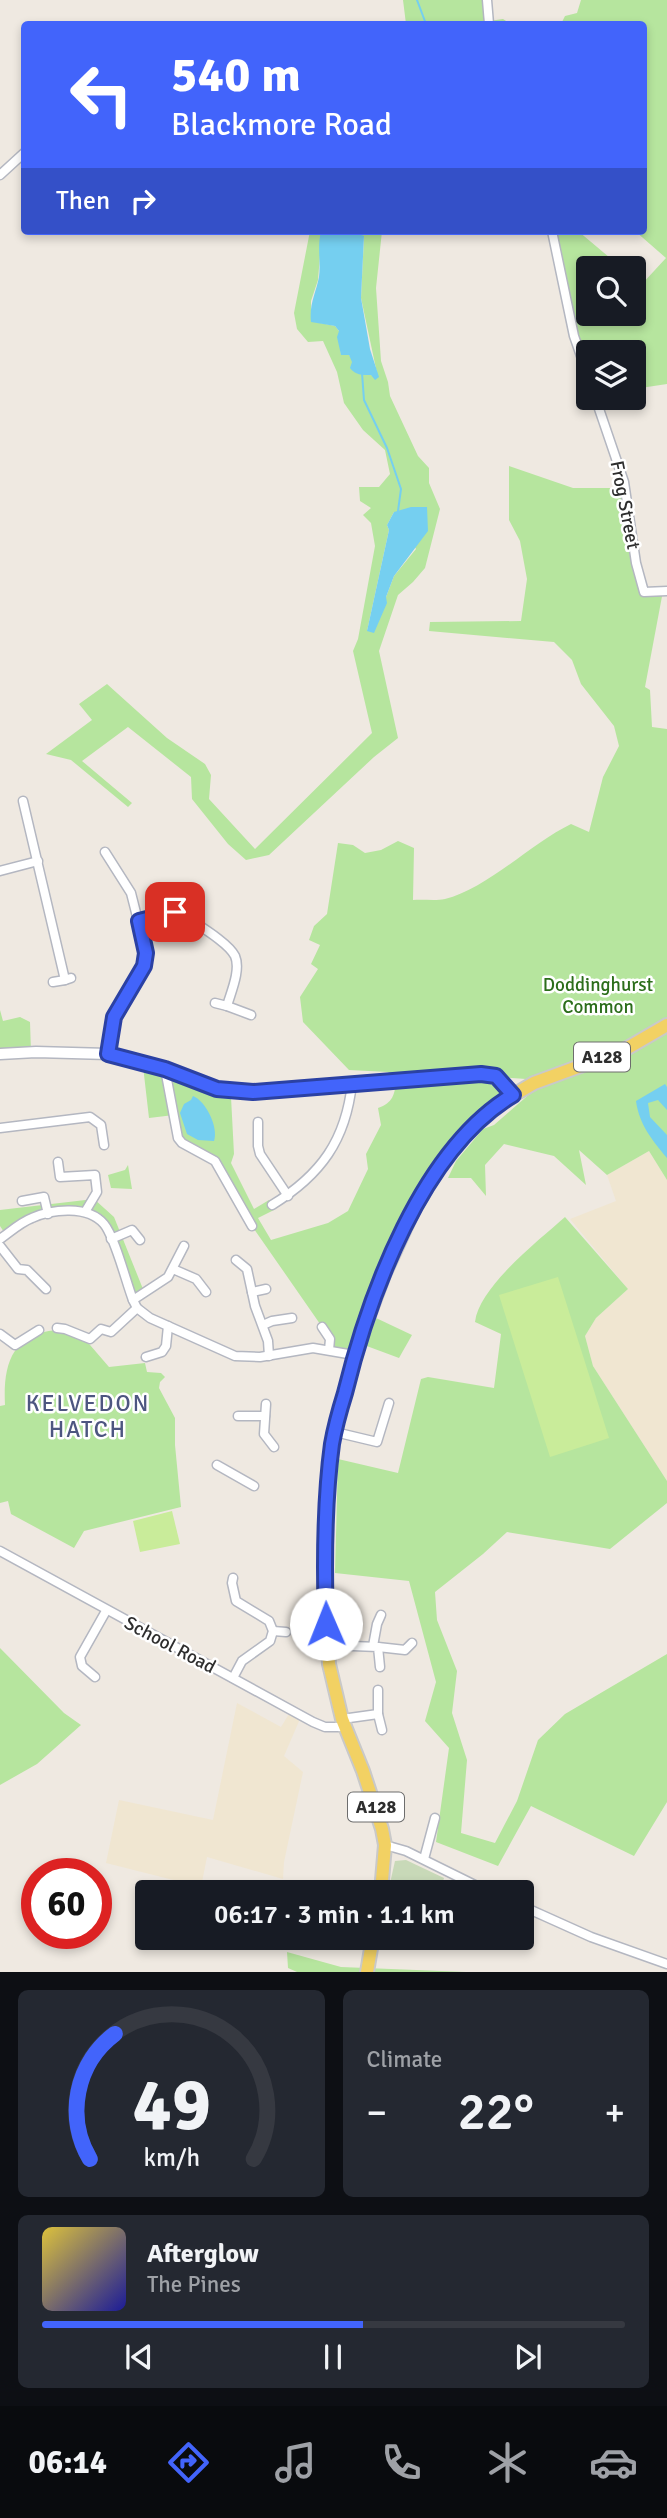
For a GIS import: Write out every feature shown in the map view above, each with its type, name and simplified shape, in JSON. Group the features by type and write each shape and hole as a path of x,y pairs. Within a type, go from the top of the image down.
{"main road":[{"name":"A128","path":"382,1880 385,1845 374,1800 343,1723 327,1645 327,1494 335,1432 354,1355 397,1244 425,1188 474,1125 513,1095 551,1075 624,1050 667,1025"},
{"path":"367,1972 371,1950"}],"street":[{"path":"487,0 489,21"},
{"path":"0,175 21,156"},
{"path":"553,235 576,342"},
{"name":"Frog Street","path":"599,410 624,482 636,563 644,592 667,591"},
{"path":"23,801 68,979 53,982"},
{"path":"105,852 131,893 146,953 144,966 114,1017 108,1054"},
{"path":"0,871 38,861"},
{"path":"139,921 175,912 182,914 225,945 235,957 236,968 227,1006"},
{"path":"215,1003 251,1015"},
{"path":"0,1054 108,1054 165,1069 217,1089 231,1091 253,1092 481,1074 496,1076 513,1095"},
{"path":"165,1069 178,1138 215,1161 252,1226"},
{"path":"272,1205 307,1181 336,1142 345,1122 352,1083"},
{"path":"0,1128 90,1117 101,1125 104,1144"},
{"path":"258,1122 260,1154 288,1196"},
{"path":"58,1162 60,1177 95,1175 97,1192 85,1212"},
{"path":"22,1200 44,1197 48,1214"},
{"path":"0,1239 31,1218 85,1212 105,1225 135,1304 150,1318 235,1356 269,1356 313,1348 354,1355"},
{"path":"113,1243 132,1230 140,1240"},
{"path":"0,1246 18,1269 27,1270 46,1289"},
{"path":"57,1328 90,1339 101,1329 111,1332 135,1304 160,1284 173,1269 184,1246"},
{"path":"236,1260 247,1269 269,1356"},
{"path":"173,1269 196,1279 205,1292"},
{"path":"252,1292 266,1289"},
{"path":"263,1325 292,1318"},
{"path":"146,1357 162,1352 166,1346 168,1326"},
{"path":"322,1327 330,1339 329,1350"},
{"path":"0,1334 15,1345 39,1330"},
{"path":"335,1432 377,1442 389,1402"},
{"path":"266,1404 264,1434 274,1447"},
{"path":"238,1416 265,1416"},
{"path":"217,1465 254,1486"},
{"name":"School Road","path":"0,1551 106,1611 325,1727 343,1723"},
{"path":"233,1577 236,1601 268,1621 274,1631"},
{"path":"95,1677 82,1666 80,1657 106,1611"},
{"path":"380,1667 375,1646 381,1615"},
{"path":"274,1631 286,1632"},
{"path":"233,1678 246,1657 270,1641 274,1631"},
{"path":"327,1645 405,1650 412,1643"},
{"path":"378,1690 382,1730"},
{"path":"343,1723 379,1714"},
{"path":"424,1859 435,1818"},
{"path":"385,1845 396,1846 465,1880"},
{"path":"534,1911 591,1937 667,1965"}],"shaded area":[{"path":"649,1151 667,1180 667,1481 593,1366 585,1336 596,1318 628,1289 570,1219 616,1201 607,1175"},
{"path":"237,1703 281,1727 289,1714 300,1719 284,1756 303,1772 284,1862 283,1879 207,1857 202,1880 173,1880 112,1865 112,1858 107,1858 119,1800 213,1820"}],"green space":[{"path":"403,0 487,0 489,21 406,21"},
{"path":"581,0 667,0 667,384 646,387 646,340 576,342 553,235 583,235 608,256 576,256 576,326 646,326 646,280 666,258 640,235 647,235 647,21 562,21 565,16 577,13"},
{"path":"309,235 322,235 318,280 311,301 311,321 335,326 339,331 341,355 349,355 362,369 378,378 361,298 364,237 360,235 382,235 376,288 381,361 390,396 418,456 429,468 429,483 440,509 425,568 398,595 379,651 398,738 269,855 246,860 228,844 192,799 191,777 128,727 82,761 132,803 128,807 71,760 46,754 92,720 79,704 107,684 167,738 205,764 211,775 209,799 255,849 372,733 353,651 358,639 375,546 371,523 363,515 371,508 360,501 359,487 379,487 390,474 385,450 363,430 344,403 337,372 323,341 308,342 297,329 294,313","holes":["394,512 416,549 394,576 367,631 389,530 387,525"]},
{"name":"Doddinghurst Common","path":"509,466 573,488 625,488 644,592 663,591 645,687 650,690 652,727 667,729 667,1180 649,1151 607,1175 579,1150 586,1185 554,1156 504,1144 485,1165 486,1196 471,1178 448,1178 456,1161 483,1129 494,1125 533,1091 526,1079 497,1077 513,1095 440,1166 354,1355 329,1350 327,1334 252,1226 218,1166 182,1143 174,1115 149,1118 143,1066 158,1074 169,1085 178,1078 231,1097 234,1154 231,1163 254,1209 269,1200 274,1210 258,1218 271,1240 328,1223 348,1211 368,1169 366,1154 381,1125 378,1108 392,1097 396,1080 388,1072 349,1070 303,1022 300,997 318,969 311,964 320,945 309,940 314,926 327,914 338,843 353,845 365,853 381,850 398,841 414,848 413,900 437,900 461,894 476,886 571,824 589,832 603,777 619,746 614,726 581,684 572,660 554,642 429,631 430,622 521,621 527,579 520,541 509,520"},
{"path":"0,1010 3,1021 20,1017 30,1022 31,1052 0,1054"},
{"path":"128,1165 132,1189 111,1188 108,1175 125,1170"},
{"path":"94,1199 114,1217 145,1294 133,1300 105,1225 85,1212 48,1214 6,1235 0,1226 0,1210"},
{"path":"565,1217 628,1289 596,1318 585,1336 593,1366 667,1481 667,1503 610,1549 507,1532 435,1592 437,1620 457,1671 452,1713 467,1760 461,1833 495,1843 517,1801 538,1740 565,1714 667,1654 667,1802 634,1856 531,1806 498,1866 436,1842 449,1748 425,1721 436,1682 409,1581 335,1573 338,1459 398,1473 421,1379 428,1377 494,1388 501,1334 475,1322 479,1308 511,1265"},
{"path":"558,1277 609,1438 550,1457 499,1295"},
{"path":"376,1318 412,1335 399,1358 364,1345"},
{"path":"56,1330 84,1338 109,1367 145,1363 147,1372 161,1373 165,1377 159,1388 175,1418 181,1507 84,1531 74,1548 11,1514 8,1501 0,1503 0,1406 5,1405 8,1365 20,1345 29,1338"},
{"path":"172,1511 180,1544 140,1552 133,1521"},
{"path":"0,1648 64,1713 81,1725 37,1764 0,1785"},
{"path":"406,1860 443,1880 391,1880 395,1861"},
{"path":"287,1952 341,1967 466,1972 297,1972 288,1968"}],"water":[{"path":"320,235 364,236 361,298 370,349 379,377 375,380 371,375 356,373 350,368 352,362 349,355 341,355 337,337 339,331 335,326 311,322 312,304 319,277"},
{"path":"411,507 427,507 428,531 394,576 386,597 387,603 374,633 367,631 389,530 387,525 394,512"},
{"path":"665,1084 667,1110 658,1100 648,1103 650,1117 667,1135 667,1158 643,1124 636,1101"},
{"path":"193,1096 202,1103 210,1116 215,1129 214,1141 198,1140 187,1134 180,1113 184,1104"}],"waterway":[{"path":"417,0 425,21"},
{"path":"362,373 364,400 387,448 401,489 398,511"}],"district":[{"name":"KELVEDON HATCH","path":"88,1416"}],"route":[{"path":"175,912 139,921 146,953 144,966 114,1017 108,1054 130,1058 217,1089 231,1091 253,1092 481,1074 496,1076 513,1095 474,1125 425,1188 402,1233 365,1321 332,1441 327,1494 326,1624"}]}
